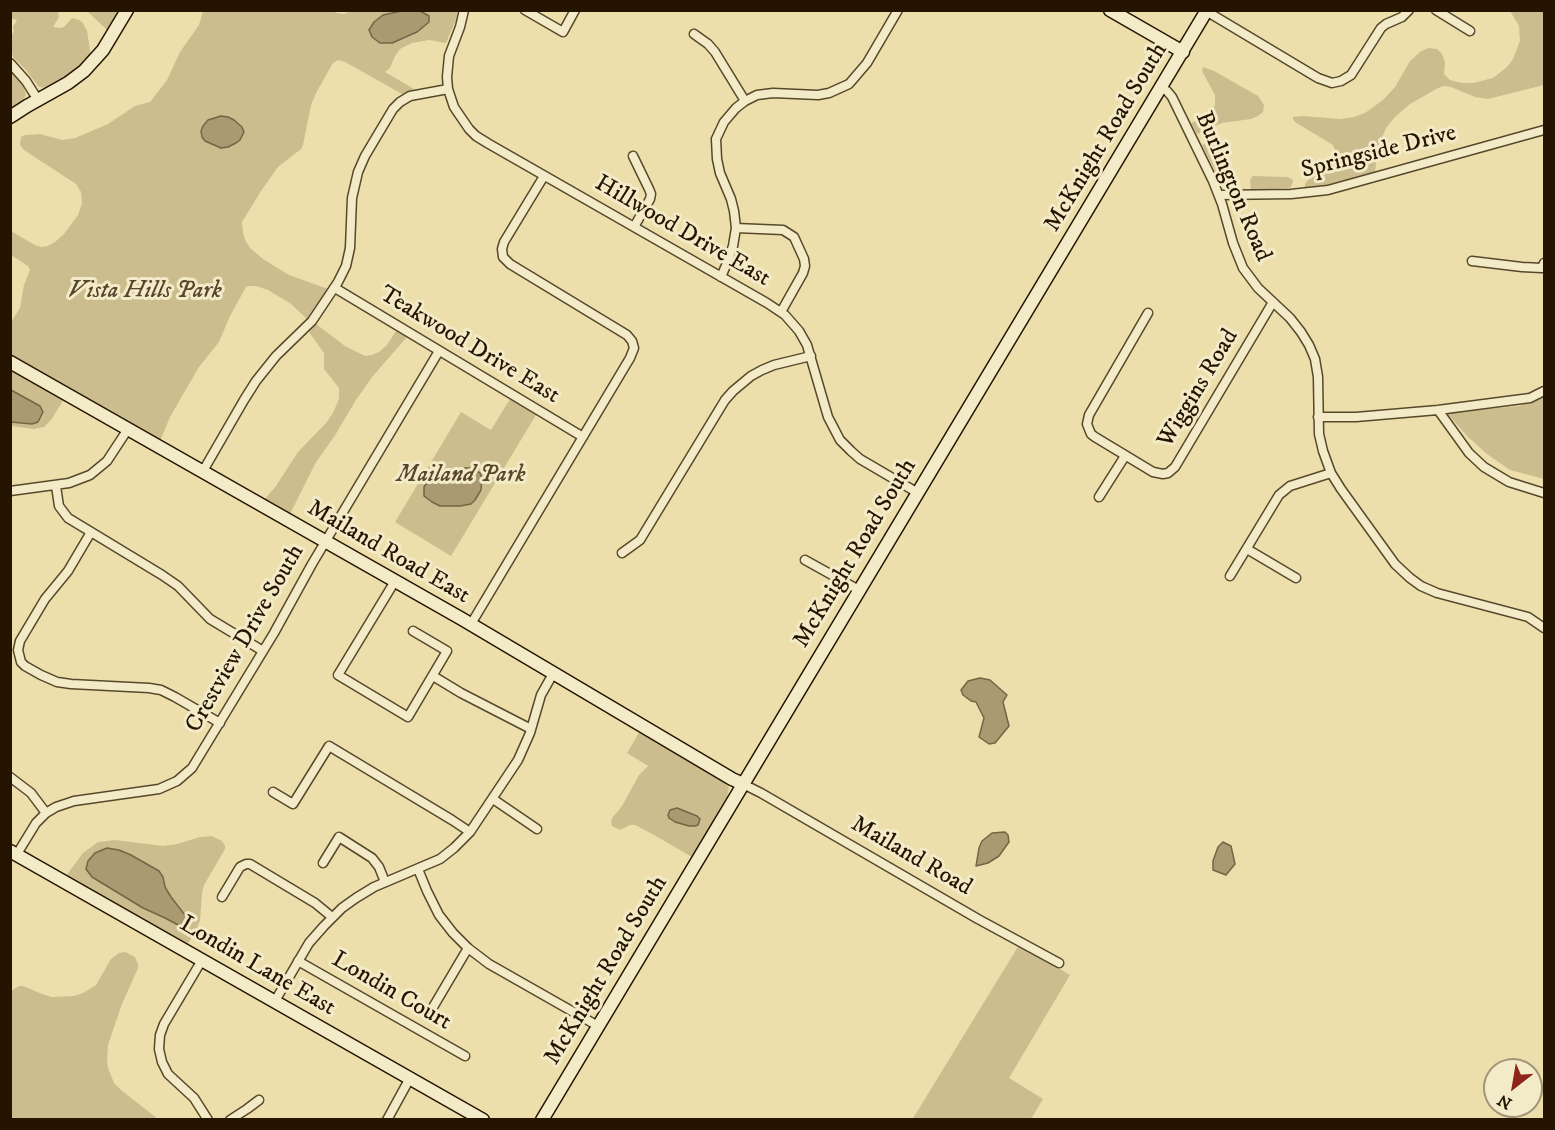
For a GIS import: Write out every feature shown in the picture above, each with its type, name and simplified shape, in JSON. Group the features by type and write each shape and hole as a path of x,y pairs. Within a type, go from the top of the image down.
{"street":[{"path":"10,117 71,81 88,68 103,50 127,10"},
{"name":"Hillwood Drive East","path":"464,10 448,60 447,71 448,89 456,111 465,125 476,136 780,312 801,333 811,356 827,414 838,438 850,452 860,459 918,493"},
{"path":"525,10 563,32 575,10"},
{"path":"720,277 728,263 736,228 734,211 720,173 716,148 716,139 723,122 745,101 758,95 773,93 818,95 849,84 862,70 898,10"},
{"path":"1110,10 1183,52"},
{"path":"1206,11 1324,82 1334,83 1346,80 1353,74 1381,28 1402,17 1409,10"},
{"path":"1436,10 1470,31"},
{"name":"McKnight Road South","path":"542,1119 1206,11"},
{"path":"694,34 715,52 745,101"},
{"path":"10,63 27,81 38,100"},
{"name":"Burlington Road","path":"1161,87 1172,97 1219,195 1240,262 1258,288 1290,318 1301,332 1315,359 1318,378 1319,434 1323,452 1341,489 1395,564 1421,586 1437,593 1528,617 1545,628"},
{"path":"203,471 256,381 276,356 312,321 344,271 349,254 353,191 365,156 393,109 402,100 416,94 448,89"},
{"name":"Springside Drive","path":"1219,195 1291,194 1328,190 1545,130"},
{"path":"633,156 651,194 634,227"},
{"path":"471,624 634,352 634,344 626,334 505,260 502,252 503,244 544,176"},
{"path":"736,228 783,230 794,237 805,266 780,312"},
{"path":"1472,261 1522,267 1543,265"},
{"name":"Teakwood Drive East","path":"335,288 583,437"},
{"name":"Wiggins Road","path":"1099,497 1125,456 1158,474 1172,470 1273,303"},
{"path":"1125,456 1091,434 1087,419 1148,314"},
{"name":"Crestview Drive South","path":"14,853 33,827 46,813 56,807 74,801 152,791 169,786 181,779 192,768 439,351"},
{"path":"622,553 640,540 725,400 733,391 762,370 811,356"},
{"name":"Mailand Road East","path":"10,362 471,624 743,784"},
{"path":"1318,417 1356,417 1438,410 1530,398 1545,391"},
{"path":"1438,410 1469,453 1484,467 1509,482 1545,493"},
{"path":"10,491 56,486 79,480 98,470 111,457 128,429"},
{"path":"1230,576 1274,502 1284,491 1297,483 1332,473"},
{"path":"56,486 58,503 68,518 162,574 178,586 210,619 263,651"},
{"path":"91,532 68,571 45,599 19,642 20,661 40,675 57,682 161,690 220,723"},
{"path":"1247,549 1296,578"},
{"path":"806,560 860,590"},
{"path":"395,581 338,675 408,717 447,651 413,631"},
{"path":"275,1001 316,935 332,917 356,898 385,882 418,869 450,852 470,832 518,760 540,699 554,672"},
{"path":"433,676 531,729"},
{"path":"273,792 293,804 329,746 470,832"},
{"path":"10,777 31,793 46,813"},
{"name":"Mailand Road","path":"743,784 1059,963"},
{"path":"493,799 537,829"},
{"path":"323,863 339,837 372,858 385,882"},
{"name":"Londin Lane East","path":"14,853 483,1119"},
{"path":"222,897 240,867 250,864 318,904 332,917"},
{"path":"418,869 426,891 439,915 468,948 498,969 598,1026"},
{"path":"429,1014 468,948"},
{"path":"202,960 164,1024 159,1049 168,1074 194,1098 208,1119"},
{"name":"Londin Court","path":"298,962 465,1056"},
{"path":"387,1119 410,1078"},
{"path":"230,1119 259,1100"}],"green space":[{"name":"Vista Hills Park","path":"330,10 344,14 351,11 401,11 392,12 377,19 369,28 372,37 388,44 413,35 429,16 420,11 458,11 446,43 429,40 412,43 400,49 395,56 390,68 385,72 414,89 402,94 345,62 338,60 333,63 311,105 301,149 278,167 242,222 246,242 263,259 289,275 328,289 307,319 291,304 268,290 256,286 246,287 219,342 199,367 170,417 160,441 11,356 10,324 20,308 24,285 30,270 28,266 11,255 11,231 35,245 48,246 64,234 78,215 82,203 81,192 76,184 24,150 20,145 21,137 40,134 62,140 75,138 108,124 135,106 150,102 167,80 180,52 199,25 203,11"},
{"path":"10,11 58,12 59,17 53,27 60,28 72,18 79,20 87,31 91,56 67,77 46,88 39,87 13,57 11,37 17,20 11,18"},
{"path":"87,11 120,11 108,31"},
{"path":"1510,11 1544,11 1544,85 1488,99 1475,97 1451,87 1438,88 1410,104 1386,128 1378,147 1375,172 1304,188 1306,182 1332,161 1336,152 1333,145 1295,122 1293,117 1341,119 1365,113 1383,100 1395,87 1410,61 1428,48 1437,49 1442,54 1445,62 1444,74 1450,80 1473,83 1493,78 1513,59 1520,41 1519,26"},
{"path":"1203,67 1258,96 1264,105 1263,112 1251,119 1222,123 1197,134 1191,123 1209,116 1215,105 1215,95 1202,71"},
{"path":"11,70 21,82 26,94 23,101 11,110"},
{"path":"1208,142 1216,146 1223,163 1224,170 1219,174 1202,145"},
{"path":"1253,176 1287,177 1293,182 1290,188 1251,189 1250,180"},
{"path":"316,324 345,346 365,356 379,352 387,345 396,331 407,337 372,377 356,400 316,462 290,514 264,500 298,452 326,423 339,399 339,388 324,369 324,353 309,332"},
{"path":"10,369 64,399 44,427 34,429 11,426"},
{"path":"1544,398 1544,479 1510,470 1468,437 1447,413 1519,406"},
{"name":"Mailand Park","path":"510,399 536,415 451,556 395,522 461,412 491,430"},
{"path":"640,731 722,780 729,788 727,797 692,857 635,825 620,830 612,826 613,817 622,806 639,775 648,766 627,753"},
{"path":"212,836 222,841 225,849 204,885 200,921 187,945 66,876 83,853 98,842 115,840 163,846","holes":["111,848 139,859 161,874 171,897 185,913 189,922 187,927 182,927 143,908"]},
{"path":"1019,945 1070,975 1009,1078 1043,1099 1031,1119 912,1120"},
{"path":"125,952 135,957 138,968 122,1004 108,1045 108,1068 114,1083 158,1119 11,1120 11,991 23,986 52,997 74,996 83,993 96,985 111,959"}],"shaded area":[{"path":"401,11 420,11 429,16 429,22 417,32 392,43 380,43 372,37 369,30 374,22 383,15"},
{"path":"221,116 234,120 244,132 236,143 221,148 205,141 201,131 208,120"},
{"path":"11,390 40,406 43,412 38,422 32,424 11,422"},
{"path":"462,468 475,470 482,478 481,490 471,504 440,506 424,496 424,487 428,481"},
{"path":"980,678 990,680 1007,695 1003,702 1009,726 995,743 989,744 979,737 984,718 976,702 963,695 961,690 968,681"},
{"path":"677,808 697,816 700,819 698,825 689,826 669,818 670,810"},
{"path":"1005,832 1009,842 999,856 988,863 976,866 982,841 992,833"},
{"path":"1223,842 1231,846 1235,864 1226,875 1213,870 1213,861 1218,847"},
{"path":"107,848 131,855 159,871 171,897 189,920 187,927 182,927 143,908 92,877 86,869 88,861 95,853"}]}
